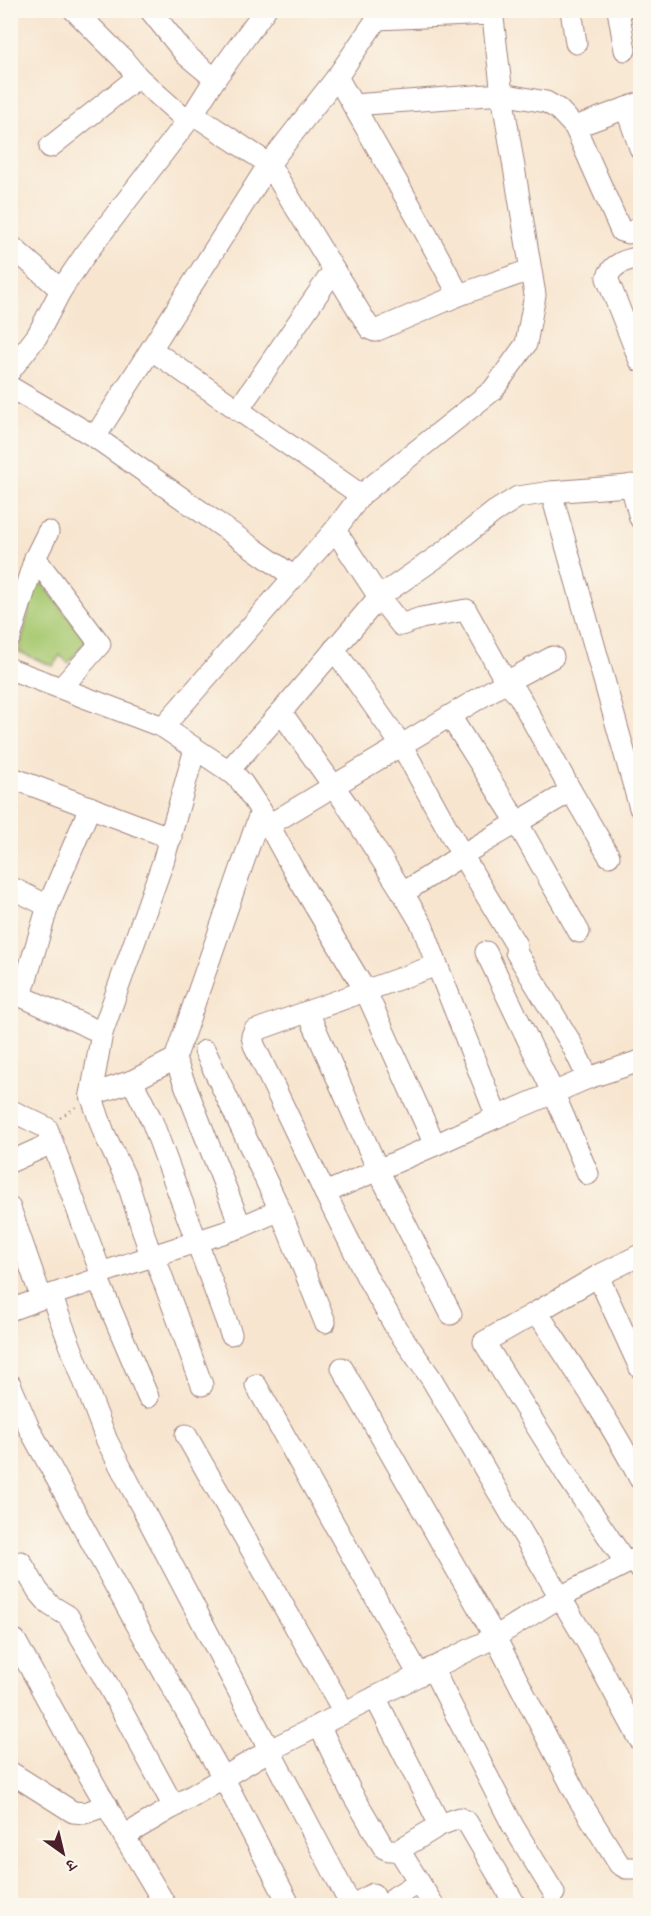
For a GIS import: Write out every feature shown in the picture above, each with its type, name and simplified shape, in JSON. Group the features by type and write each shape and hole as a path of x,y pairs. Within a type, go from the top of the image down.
{"street":[{"path":"74,10 123,58 138,77 190,117 270,164 368,326 375,331 459,295 530,270"},
{"path":"150,10 186,54 215,79"},
{"path":"10,371 37,336 61,290 84,256 190,117 265,10"},
{"path":"571,10 576,42"},
{"path":"618,10 625,50"},
{"path":"95,437 270,164 337,77 380,15 492,12 502,94 535,295 526,344 493,390 361,495 335,530 163,727"},
{"path":"50,147 138,77"},
{"path":"337,77 459,295"},
{"path":"353,105 502,94 546,102 558,109 575,128 621,231 628,233 640,228"},
{"path":"575,128 633,106 640,148"},
{"path":"10,245 61,290"},
{"path":"640,257 616,265 610,270 607,278 640,361"},
{"path":"238,410 334,270"},
{"path":"152,350 361,495"},
{"path":"10,387 95,437 294,577"},
{"path":"228,771 379,597 441,554 494,512 518,497 636,485 640,518"},
{"path":"551,492 640,808"},
{"path":"335,530 379,597 401,625 421,618 466,610 506,682 519,696 609,856"},
{"path":"10,637 35,558 48,532"},
{"path":"35,558 100,644 62,687"},
{"path":"334,649 402,746 571,1043 588,1078"},
{"path":"241,1227 175,1059 265,818 335,786 506,682 553,657"},
{"path":"10,669 163,727 228,771 243,784 366,992 435,1145"},
{"path":"282,711 335,786 422,925 497,1117"},
{"path":"450,716 517,822 579,932"},
{"path":"195,749 171,838 102,1033 91,1095 104,1133 127,1181 202,1385"},
{"path":"10,777 171,838"},
{"path":"403,893 571,790"},
{"path":"90,807 48,906 16,994 102,1033"},
{"path":"10,887 48,906"},
{"path":"486,952 554,1094 588,1174"},
{"path":"437,965 254,1031 252,1036 259,1055 368,1279 396,1328 431,1378 587,1642 640,1740"},
{"path":"308,1012 378,1170 451,1314"},
{"path":"205,1051 280,1210 325,1322"},
{"path":"91,1095 132,1080 175,1059"},
{"path":"325,1193 588,1078 640,1061"},
{"path":"132,1080 152,1120 231,1334"},
{"path":"10,1110 49,1136 100,1276 148,1397"},
{"path":"10,1162 49,1136"},
{"path":"10,1208 107,1441 351,1905 373,1894 388,1901 419,1882"},
{"path":"10,1310 153,1256 241,1227 280,1210"},
{"path":"124,1836 270,1750 495,1637 560,1597 636,1562 568,1477 484,1342 598,1276 640,1255"},
{"path":"598,1276 640,1368"},
{"path":"537,1312 593,1398 640,1479"},
{"path":"342,1368 495,1637 578,1798 622,1866 640,1868"},
{"path":"10,1384 29,1428 224,1779 290,1905"},
{"path":"256,1384 554,1893"},
{"path":"186,1435 344,1712"},
{"path":"21,1562 38,1591 50,1605 68,1616 174,1807"},
{"path":"15,1640 106,1805 166,1905"},
{"path":"375,1697 440,1825"},
{"path":"319,1725 351,1790 384,1848 399,1850 440,1825 459,1818 467,1822 514,1905"},
{"path":"10,1772 73,1812 85,1813 106,1805"},
{"path":"399,1850 434,1905"}],"path":[{"path":"49,1136 91,1095"}],"green space":[{"path":"37,576 87,641 68,663 60,655 53,666 19,652"}]}
